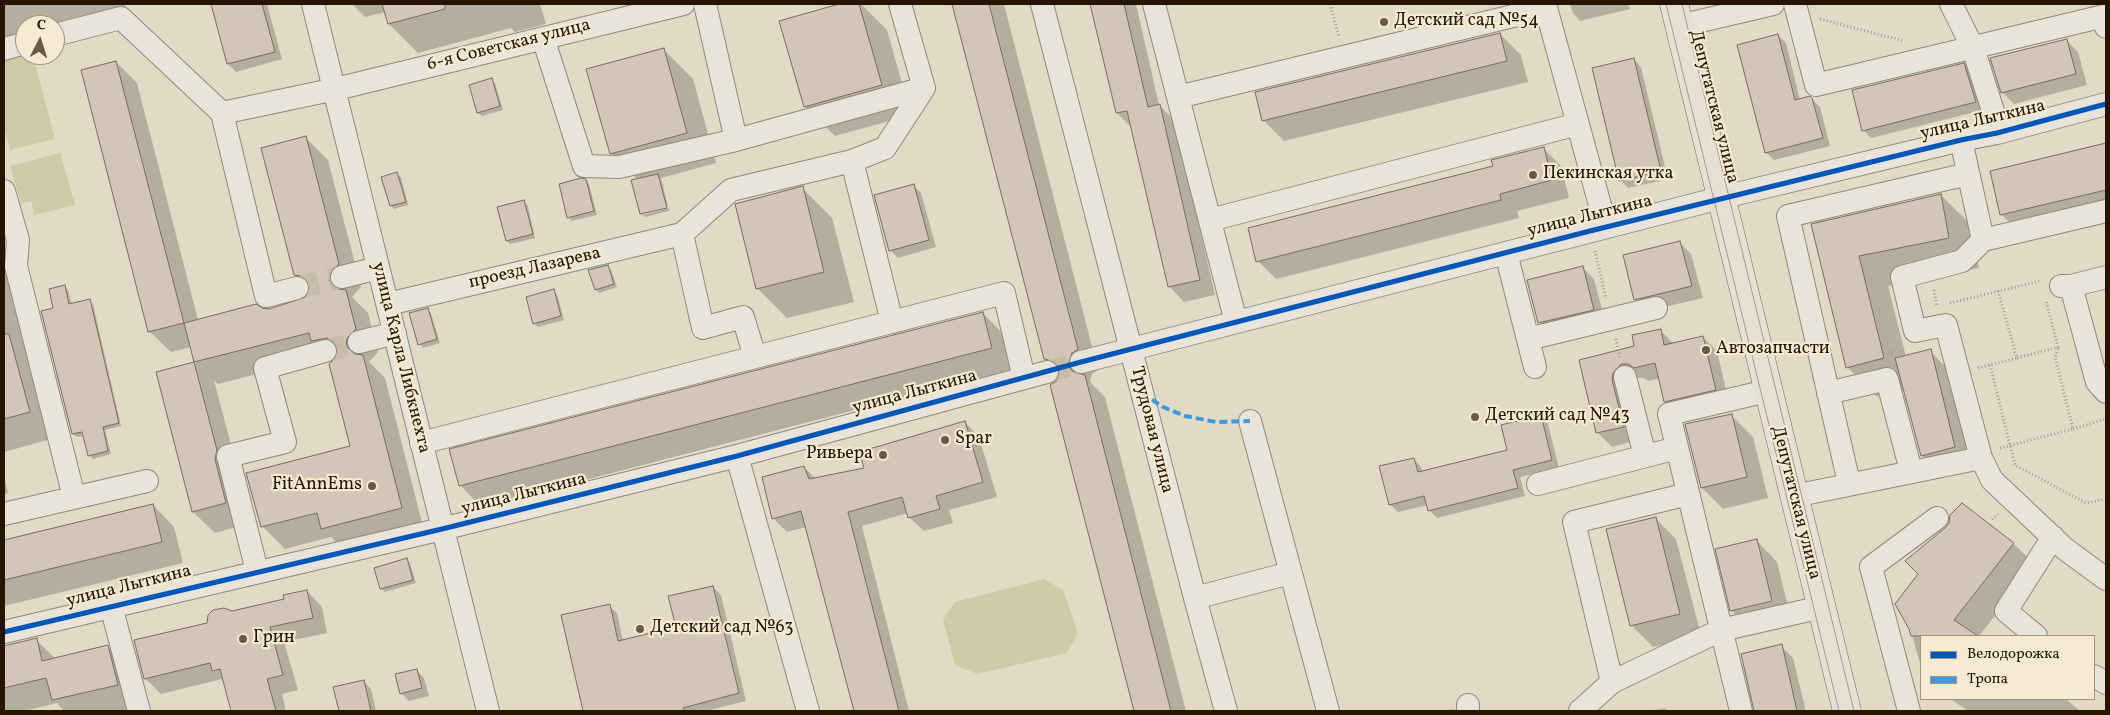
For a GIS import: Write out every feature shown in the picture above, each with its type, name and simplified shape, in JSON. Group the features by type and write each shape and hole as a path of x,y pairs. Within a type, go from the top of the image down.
{"main road":[{"name":"Депутатская улица","path":"1676,15 1847,711"}],"street":[{"name":"улица Карла Либкнехта","path":"313,4 336,90 378,268 488,711"},
{"name":"6-я Советская улица","path":"222,114 336,90 682,4"},
{"path":"705,4 736,140"},
{"path":"755,357 743,317 704,328 682,234 731,190 852,160 885,148 924,88 900,4"},
{"name":"Трудовая улица","path":"1042,4 1195,598 1226,711"},
{"path":"1154,4 1236,322"},
{"path":"1676,15 1773,4"},
{"path":"1951,4 1973,48 1993,111 1997,133"},
{"path":"1178,97 1545,6 1606,227"},
{"path":"1797,8 1816,85 2105,19"},
{"path":"65,32 121,18 222,114 266,296 297,288"},
{"path":"542,38 584,166 619,167 736,140 924,88"},
{"name":"улица Лыткина","path":"1081,362 1721,198 1960,140 1997,133 2106,104"},
{"path":"1210,220 1578,124"},
{"path":"1960,140 1982,240"},
{"path":"852,160 892,322"},
{"path":"1849,483 1788,216 1968,174"},
{"path":"4,191 18,240 16,266 74,497"},
{"path":"2106,211 1982,240 1962,261 1902,277 1915,331 1939,316 1946,325 1980,456 1992,480 2065,548 2106,579"},
{"name":"проезд Лазарева","path":"388,304 682,234"},
{"path":"1506,253 1535,367"},
{"path":"342,277 378,268"},
{"path":"2106,277 2055,290 2098,352 2096,382 2106,392"},
{"path":"421,443 1004,293 1024,378"},
{"path":"1528,339 1656,308"},
{"path":"360,342 395,334"},
{"path":"257,571 228,456 285,442 265,368 325,351"},
{"name":"улица Лыткина","path":"4,632 442,529 737,456 1047,372"},
{"path":"1625,377 1644,456"},
{"path":"1828,393 1887,379 1911,472"},
{"path":"1741,711 1669,414 1767,391"},
{"path":"1250,421 1328,711"},
{"path":"1538,484 1677,448"},
{"path":"737,456 808,711"},
{"path":"1794,496 1980,456"},
{"path":"4,514 147,480"},
{"path":"1612,682 1574,522 1688,494"},
{"path":"1909,711 1871,567 1937,518"},
{"path":"2035,635 2006,611 2053,537"},
{"path":"1195,598 1290,572"},
{"path":"111,606 139,711"},
{"path":"1580,711 1612,682 1721,630 1822,607"},
{"path":"2095,677 2106,683"}],"path":[{"path":"1330,4 1344,57"},
{"path":"1797,8 1913,44"},
{"path":"1930,270 1939,316 1998,291 2040,280 2055,290 2058,348 2055,357 2073,429"},
{"path":"1998,291 2016,358"},
{"path":"1959,373 2058,348"},
{"path":"1990,365 2015,465 2086,503 2106,499"},
{"path":"1980,456 2106,419"}],"green space":[{"path":"15,57 15,65 36,65 55,139 10,150 4,126 4,60"},
{"path":"60,153 75,205 35,215 31,201 21,204 10,166"},
{"path":"1044,579 1063,590 1078,633 1067,653 977,674 955,665 943,620 955,602"}],"building":[{"path":"211,4 262,4 275,52 227,64"},
{"path":"382,4 445,4 445,9 388,24"},
{"path":"839,4 859,4 882,85 804,107 779,21"},
{"path":"952,4 989,4 1078,349 1072,353 1068,365 1072,371 1085,375 1171,711 1134,711 1050,385 1057,381 1060,369 1056,362 1044,359"},
{"path":"1090,4 1124,4 1148,107 1160,104 1200,280 1168,287 1127,111 1116,113"},
{"path":"1500,33 1507,61 1262,121 1255,92"},
{"path":"1778,34 1795,100 1810,96 1812,98 1823,138 1765,153 1737,45"},
{"path":"2067,39 2076,74 2001,93 1990,58"},
{"path":"664,48 687,133 610,154 586,69"},
{"path":"1634,58 1661,171 1619,181 1592,68"},
{"path":"116,61 184,323 148,332 81,70"},
{"path":"1964,63 1976,102 1862,131 1852,90"},
{"path":"492,78 500,106 477,113 469,85"},
{"path":"306,136 339,264 330,273 329,281 338,289 346,290 356,329 347,338 346,346 355,354 363,355 402,508 321,529 317,513 261,527 246,473 350,446 329,364 338,355 337,347 328,338 311,341 309,333 194,362 184,323 256,304 262,308 269,309 306,297 310,284 301,276 294,275 261,148"},
{"path":"2106,143 2106,190 2000,215 1990,171"},
{"path":"1544,147 1552,180 1500,194 1501,200 1256,262 1248,228 1493,166 1491,160"},
{"path":"397,172 406,202 390,206 381,177"},
{"path":"658,174 667,208 640,214 631,180"},
{"path":"581,178 586,179 594,211 567,218 559,184"},
{"path":"914,184 929,240 889,251 874,195"},
{"path":"803,186 824,272 756,289 735,204"},
{"path":"1941,194 1949,238 1859,256 1884,358 1846,368 1811,224"},
{"path":"524,200 533,234 506,241 497,207"},
{"path":"1680,241 1692,286 1634,300 1623,255"},
{"path":"608,265 614,284 595,290 588,270"},
{"path":"1583,266 1594,310 1538,323 1527,280"},
{"path":"65,285 69,304 90,299 119,423 103,427 108,451 88,456 82,432 72,434 41,311 53,308 49,289"},
{"path":"554,289 561,316 533,324 526,297"},
{"path":"428,308 437,339 418,345 409,313"},
{"path":"983,312 992,348 459,486 449,449"},
{"path":"1661,329 1664,345 1703,336 1716,390 1664,402 1655,363 1634,368 1628,364 1621,364 1613,373 1612,380 1624,427 1596,433 1579,360 1634,346 1632,335"},
{"path":"4,334 9,334 30,412 4,419"},
{"path":"1931,349 1955,447 1921,456 1895,358"},
{"path":"194,362 217,450 215,459 226,503 192,512 156,372"},
{"path":"1732,414 1747,477 1701,488 1685,424"},
{"path":"1541,415 1552,460 1513,470 1518,488 1428,511 1424,496 1389,505 1379,466 1414,458 1418,472 1507,450 1501,425"},
{"path":"965,421 983,482 936,496 940,509 908,518 902,497 848,512 899,711 854,711 801,511 772,519 762,477 804,466 809,479 864,468 859,452"},
{"path":"1962,503 2014,543 1954,620 1976,635 1911,636 1895,604 1918,574 1905,561 1945,528 1949,523 1950,515"},
{"path":"153,504 162,542 4,580 4,540"},
{"path":"1656,517 1680,614 1630,626 1606,529"},
{"path":"1757,539 1772,601 1730,611 1715,549"},
{"path":"407,558 413,580 380,589 374,568"},
{"path":"713,586 739,693 683,708 684,711 583,711 561,615 610,604 618,641 676,627 668,596"},
{"path":"307,590 313,618 270,627 283,675 267,679 276,711 231,711 220,669 212,671 210,663 144,679 134,640 207,623 208,615 213,610 224,608 232,611 284,599 283,595"},
{"path":"37,638 42,661 108,645 118,685 52,700 46,678 4,688 4,646"},
{"path":"1782,644 1797,711 1754,711 1741,654"},
{"path":"417,669 422,688 400,694 395,674"},
{"path":"364,680 371,711 339,711 333,687"}],"tunnel":[{"path":"297,288 342,277"},
{"path":"325,351 359,342"},
{"path":"1047,372 1081,362"}],"tram line":[{"path":"1666,4 1839,711"},
{"path":"1682,4 1854,711"}],"marked path":[{"path":"1142,393 1163,407 1185,416 1216,422 1250,421"}],"cycle path":[{"path":"4,632 442,529 737,456 1081,362 1590,231 1961,140 1997,133 2106,104"}],"place":[{"name":"Детский сад №54","path":"1384,22"},
{"name":"Пекинская утка","path":"1533,175"},
{"name":"Автозапчасти","path":"1706,350"},
{"name":"Детский сад №43","path":"1475,417"},
{"name":"Spar","path":"945,440"},
{"name":"Ривьера","path":"883,455"},
{"name":"FitAnnEms","path":"372,486"},
{"name":"Детский сад №63","path":"640,629"},
{"name":"Грин","path":"243,639"}]}
